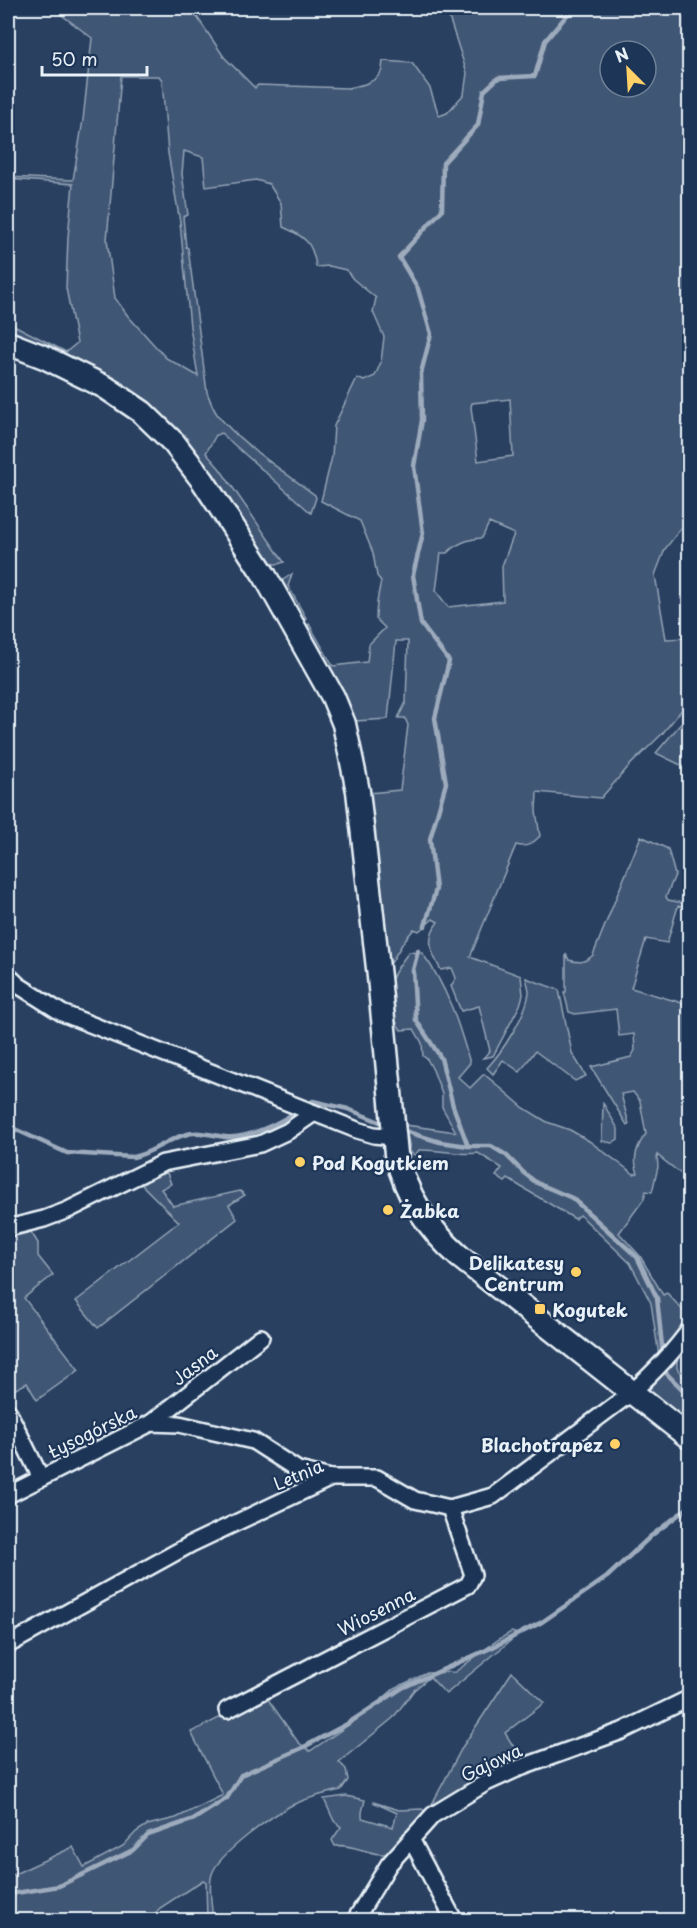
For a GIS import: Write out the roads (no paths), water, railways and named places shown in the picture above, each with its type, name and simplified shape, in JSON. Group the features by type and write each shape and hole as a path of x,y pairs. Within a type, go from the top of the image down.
{"main road":[{"path":"8,343 44,357 105,387 141,412 174,443 203,481 255,559 320,670 344,724 356,780 380,977 393,1135 399,1167 414,1205 436,1235 468,1264 690,1438"}],"street":[{"path":"8,975 18,985 62,1013 310,1112 374,1135 393,1135"},
{"path":"8,1228 68,1210 163,1163 260,1144 295,1128 310,1112"},
{"name":"Letnia","path":"8,1646 191,1544 331,1479 377,1478 415,1500 450,1508 493,1496 631,1393 679,1345 690,1329"},
{"name":"Jasna","path":"151,1423 261,1337"},
{"path":"8,1411 41,1478"},
{"name":"Łysogórska","path":"8,1495 151,1423 179,1424 253,1441 298,1470 331,1479"},
{"name":"Wiosenna","path":"227,1710 468,1586 473,1575 450,1508"},
{"name":"Gajowa","path":"355,1920 389,1864 433,1815 484,1784 517,1769 622,1731 690,1698"},
{"path":"411,1839 454,1920"}],"waterway":[{"path":"425,926 436,889 430,839 446,783 435,718 449,661 421,624 413,575 423,533 414,466 422,420 421,373 431,334 418,289 399,257 442,210 443,163 478,125 484,91 498,78 535,76 545,41 573,8"},
{"path":"418,951 413,970 416,1020 441,1058 453,1106 468,1146"},
{"path":"305,1105 313,1101 348,1109 387,1125"},
{"path":"8,1126 67,1153 133,1157 189,1134 243,1136 273,1125 298,1110"},
{"path":"401,1130 440,1142 491,1146 506,1155 537,1183 572,1198 637,1257 657,1298 663,1356"},
{"path":"664,1364 666,1373 690,1397"},
{"path":"8,1896 59,1886 133,1850 148,1835 194,1819 227,1798 241,1775 302,1748 347,1724 402,1688 542,1622 607,1577 651,1536 690,1506"}],"place":[{"name":"Pod Kogutkiem","path":"300,1162"},
{"name":"Żabka","path":"388,1210"},
{"name":"Delikatesy Centrum","path":"576,1272"},
{"name":"Kogutek","path":"540,1309"},
{"name":"Blachotrapez","path":"615,1444"}]}
